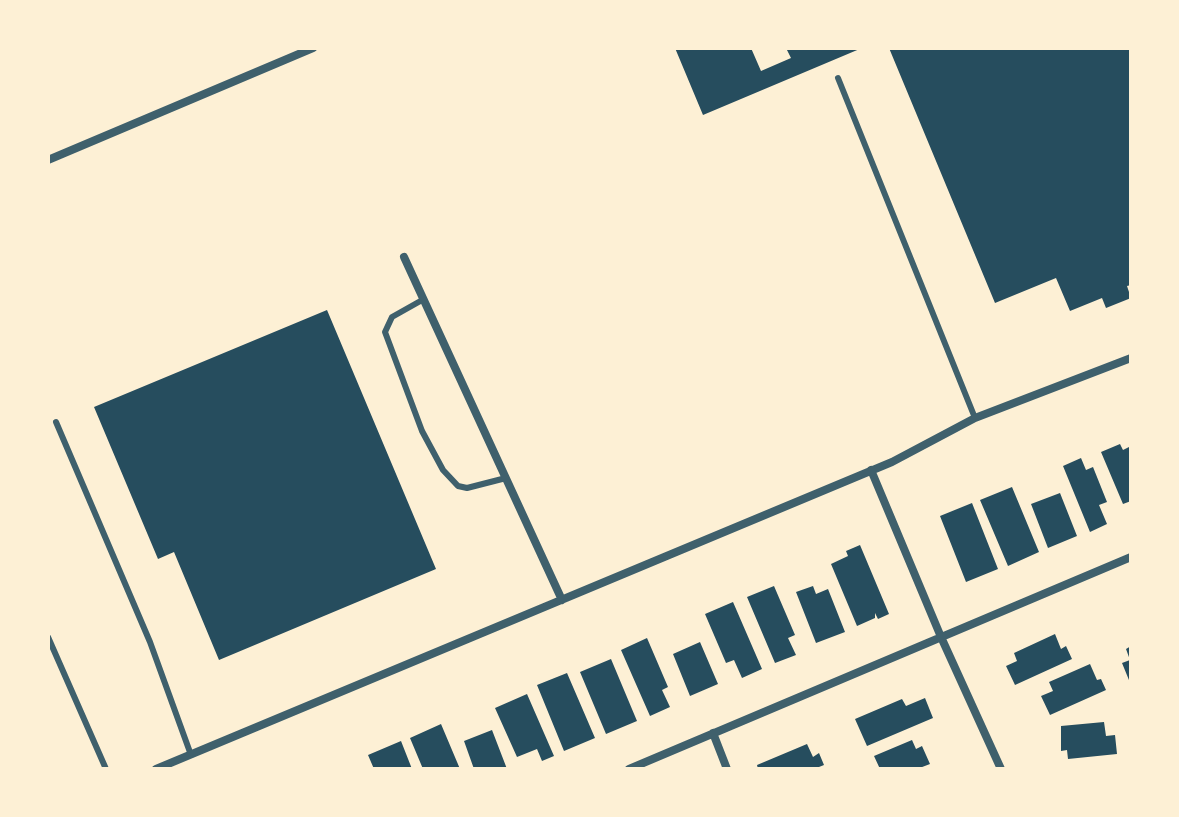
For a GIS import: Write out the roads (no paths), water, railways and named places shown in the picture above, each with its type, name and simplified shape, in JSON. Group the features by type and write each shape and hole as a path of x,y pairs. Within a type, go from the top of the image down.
{"street":[{"path":"48,160 313,48"},
{"path":"404,257 562,600"},
{"path":"156,769 871,470 975,418 1131,358"},
{"path":"871,470 1001,769"},
{"path":"629,769 1131,557"},
{"path":"713,733 727,769"}],"lane":[{"path":"838,78 975,418"},
{"path":"424,299 392,317 385,332 422,431 443,470 458,486 479,486 506,478"},
{"path":"56,422 150,642 191,755"},
{"path":"48,637 106,769"}]}
